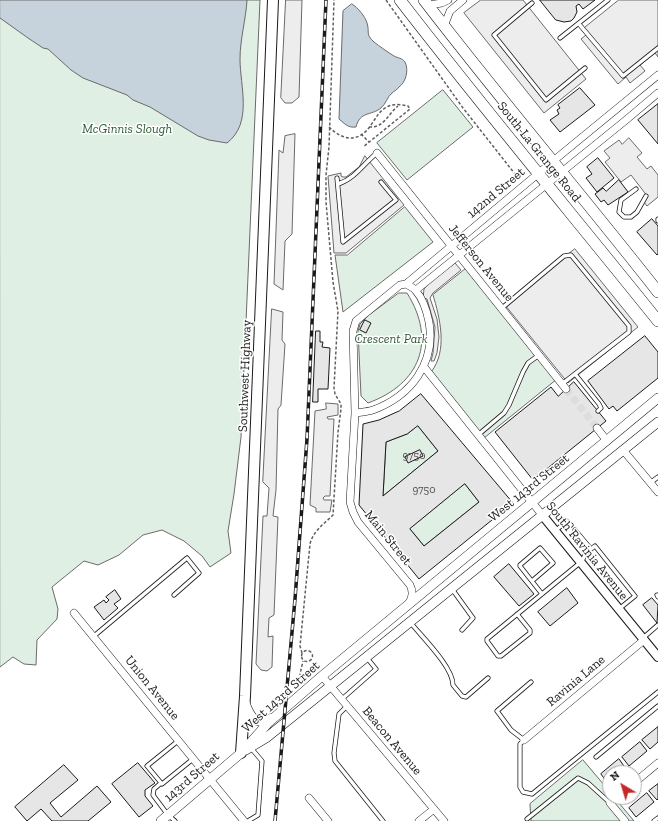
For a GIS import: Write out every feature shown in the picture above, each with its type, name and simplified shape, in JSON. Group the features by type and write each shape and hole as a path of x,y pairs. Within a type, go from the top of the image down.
{"highway":[{"name":"South La Grange Road","path":"400,0 483,106 658,321"},
{"name":"South La Grange Road","path":"426,2 552,162 658,292"}],"main road":[{"name":"Southwest Highway","path":"246,748 245,703 273,0"},
{"name":"West 143rd Street","path":"246,748 277,716 322,676 658,398"},
{"name":"West 143rd Street","path":"246,748 266,738 658,422"},
{"path":"245,703 249,714 254,719 266,721 277,716"},
{"name":"143rd Street","path":"161,821 172,818 210,779 246,748"}],"street":[{"path":"426,2 442,3 448,0"},
{"path":"444,26 450,11 463,0"},
{"name":"142nd Street","path":"406,284 658,75"},
{"name":"142nd Street","path":"416,290 658,93"},
{"name":"Jefferson Avenue","path":"377,153 564,386"},
{"path":"355,413 372,410 391,401 417,379 424,367 429,350 430,332 427,315 416,290 406,284"},
{"name":"Main Street","path":"406,284 400,285 356,321 353,331 355,413 350,502 358,522 408,582 412,591 412,596 409,603"},
{"name":"South Ravinia Avenue","path":"424,367 658,657"},
{"path":"597,428 607,440"},
{"path":"623,450 658,492"},
{"path":"408,582 417,589 431,585"},
{"name":"Union Avenue","path":"74,613 244,821"},
{"name":"Ravinia Lane","path":"524,740 643,639"},
{"name":"Beacon Avenue","path":"322,676 444,821"},
{"path":"642,776 658,763"},
{"path":"309,798 328,821"},
{"path":"612,805 624,821"},
{"path":"419,821 434,809"}],"lane":[{"path":"560,38 608,0"},
{"path":"532,4 494,35 546,100 585,68"},
{"path":"578,24 623,76 658,48"},
{"path":"338,184 346,182 364,168 369,160 377,153"},
{"path":"337,178 343,242 396,200 381,182"},
{"path":"636,189 621,200 619,212 624,217 631,217 637,212 646,196"},
{"path":"502,308 564,256 571,255 629,326 629,332 575,374 564,386"},
{"path":"478,435 504,414 528,363 539,355"},
{"path":"575,374 599,404 601,408 598,411"},
{"path":"650,483 658,476"},
{"path":"555,531 567,521 571,525"},
{"path":"575,530 590,549"},
{"path":"518,614 530,630 530,633 501,656 498,656 487,640 518,614 542,594 581,562 587,552 595,546 635,596 619,609"},
{"path":"532,581 553,563 540,548 520,565 532,581 542,594"},
{"path":"94,636 187,558 199,573 174,595"},
{"path":"452,589 474,618 462,630"},
{"path":"410,622 445,664 453,680 453,685 462,696 466,697 488,678"},
{"path":"643,639 658,625"},
{"path":"342,699 376,669 367,657"},
{"path":"531,682 497,711 511,730 524,740 520,744 520,787 523,792 532,794 658,692"},
{"path":"348,706 338,714 334,753 335,761 383,821"},
{"path":"596,757 658,706"},
{"path":"161,783 147,766 178,740"},
{"path":"246,748 262,761 258,815 248,821"},
{"path":"172,818 153,795 154,789 194,758"},
{"path":"526,819 578,778 588,783 602,796"},
{"path":"654,821 658,818"}],"path":[{"path":"309,688 300,674 304,660 300,646 310,544 315,532 333,515 334,511 338,432 341,409 341,404 335,394 334,388 338,311 332,282 326,188 326,163 329,147 334,0"},
{"path":"386,0 463,108 515,174"},
{"path":"369,127 380,125 400,105"},
{"path":"329,127 342,137 348,138 358,136 369,127 374,119 388,106 408,106 410,109 363,147"},
{"path":"361,134 369,142"},
{"path":"302,654 305,651 312,653 313,656 311,661 307,662 304,660"}],"green space":[{"name":"McGinnis Slough","path":"0,0 260,0 241,437 228,531 231,553 210,567 202,556 184,541 162,530 143,535 119,555 98,565 84,561 52,587 58,609 57,619 37,640 36,665 24,664 13,657 0,667"},
{"path":"443,90 473,127 407,180 377,143"},
{"path":"405,207 433,242 343,312 335,255 347,255"},
{"path":"468,267 557,379 484,438 431,372 436,364 441,344 440,324 433,295"},
{"name":"Crescent Park","path":"399,293 407,293 416,311 421,328 422,344 418,359 411,373 400,385 386,395 368,403 361,396 358,331 360,324 369,315"},
{"path":"418,426 438,451 383,496 386,442 407,434"},
{"path":"465,484 479,502 424,546 410,529"},
{"path":"583,760 602,783 602,805 621,805 634,821 531,821 530,804"}],"shaded area":[{"name":"McGinnis Slough","path":"0,0 247,0 240,52 243,115 235,135 227,143 209,140 198,136 150,107 133,100 127,95 83,78 71,70 48,49 43,48 0,18"},
{"path":"286,0 302,0 299,97 292,103 285,103 281,98"},
{"path":"481,0 523,0 586,79 544,113 464,13"},
{"path":"619,0 658,0 658,57 655,53 640,65 645,71 630,83 626,77 618,84 581,39 586,35 582,30"},
{"path":"352,4 365,18 371,39 389,53 404,61 407,69 403,82 390,95 383,106 360,118 356,127 351,127 339,119 343,11"},
{"path":"295,134 292,234 285,241 283,290 274,284 279,150 283,153 285,136"},
{"path":"629,138 642,153 637,157 647,169 651,166 658,175 658,197 647,206 643,201 648,197 631,175 621,182 605,162 610,158 604,151 619,140 622,144"},
{"path":"365,156 404,205 346,253 334,253 328,176 341,173 341,176 346,177 359,167"},
{"path":"575,249 638,327 568,383 505,305"},
{"path":"455,263 461,270 433,293 430,298 437,319 439,337 437,353 434,361 431,361 435,327 427,299 423,298 424,289 448,265 451,266"},
{"path":"272,309 283,312 282,340 285,344 281,405 278,409 276,490 273,516 278,517 274,615 269,618 268,637 273,636 272,667 267,671 261,670 256,664 263,516 267,516 269,488 263,482"},
{"path":"326,403 338,404 338,415 327,417 328,419 334,419 330,496 325,496 323,498 324,500 332,500 330,512 316,512 316,508 310,505 315,411 326,409"}],"building":[{"path":"540,0 595,0 583,9 579,4 576,6 577,12 574,18 571,21 564,22 556,20"},
{"path":"580,88 595,105 560,132 550,120 559,114 557,110 560,108 558,105"},
{"path":"658,104 658,144 638,120"},
{"path":"598,158 614,178 597,192 586,178 592,174 587,167"},
{"path":"619,180 628,192 608,205 604,200 601,202 595,194 603,188 606,191"},
{"path":"652,219 658,226 657,255 637,232"},
{"path":"365,320 371,323 366,333 360,330"},
{"path":"316,331 320,331 320,342 323,342 322,347 330,348 328,389 318,389 318,402 313,402"},
{"path":"645,336 658,352 658,378 617,411 613,406 609,409 588,381"},
{"path":"574,382 606,421 533,480 495,432 551,387 558,396"},
{"path":"421,394 513,503 419,579 359,505 363,424 379,420 399,411","holes":["418,426 438,451 383,496 386,442 407,434","465,484 479,502 424,546 410,529"]},
{"path":"420,450 423,456 408,463 405,457"},
{"path":"509,564 534,594 519,606 494,577"},
{"path":"567,588 578,603 550,626 538,612"},
{"path":"115,590 121,599 114,604 118,608 104,620 94,607 104,600 106,603 109,600 106,597"},
{"path":"652,598 658,605 657,623 643,605"},
{"path":"658,727 658,742 650,749 642,740"},
{"path":"640,742 647,751 630,765 628,765 622,757"},
{"path":"619,759 623,765 612,765"},
{"path":"138,763 155,783 145,790 145,796 153,806 139,817 112,784"},
{"path":"64,765 78,780 50,803 61,817 97,786 111,802 88,821 52,821 41,809 27,821 15,807"},
{"path":"658,784 658,799 657,800 649,791"},
{"path":"647,793 654,802 636,817 629,808 633,805 642,805 642,797"}],"tunnel":[{"path":"566,389 597,428"}],"railway":[{"path":"275,821 295,599 307,439 326,0"}]}
